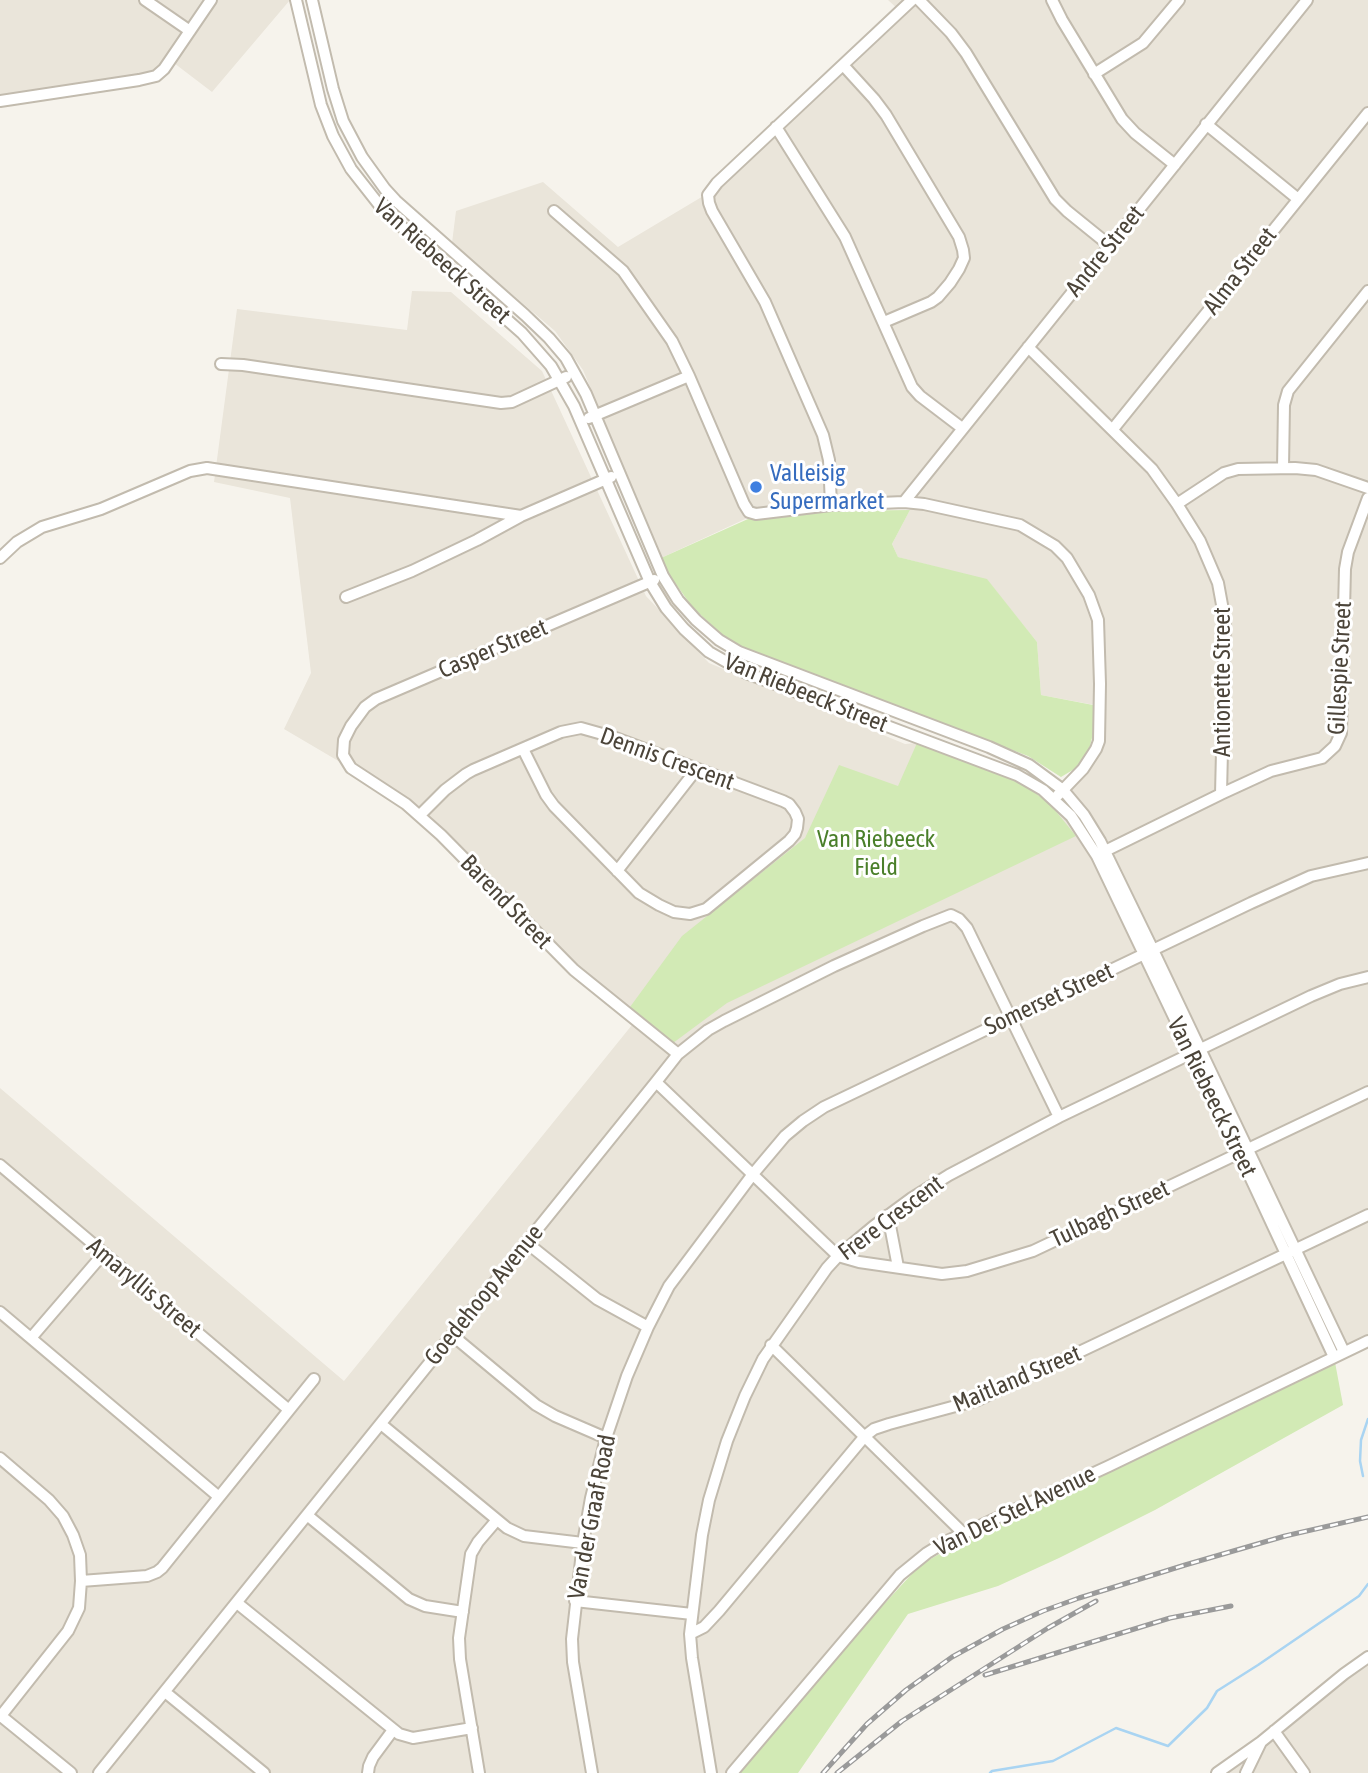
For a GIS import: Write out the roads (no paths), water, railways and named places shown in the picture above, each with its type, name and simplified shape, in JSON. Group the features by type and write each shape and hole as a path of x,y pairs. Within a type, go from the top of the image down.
{"street":[{"path":"145,0 190,31"},
{"path":"0,101 154,76 165,68 211,0"},
{"name":"Van Riebeeck Street","path":"296,0 319,97 326,121 338,146 359,180 384,211 533,344 551,366 580,422 650,582 666,608 684,629 709,652 746,673 1005,770 1032,783 1054,799 1101,853"},
{"name":"Van Riebeeck Street","path":"312,0 343,121 373,174 396,201 541,331 566,358 595,416 663,576 678,600 696,620 734,650 1010,755 1040,772 1063,790 1084,815 1339,1355"},
{"path":"831,505 829,460 823,435 765,302 712,211 709,192 912,0"},
{"path":"919,0 966,53 1055,200 1109,245"},
{"path":"1052,0 1122,119 1135,133 1175,164"},
{"path":"1094,74 1143,43 1180,0"},
{"name":"Andre Street","path":"904,502 1307,0"},
{"path":"843,65 880,106 959,237 964,250 960,269 938,297 884,322"},
{"name":"Alma Street","path":"1113,429 1368,113"},
{"path":"1206,124 1298,200"},
{"path":"776,127 845,237 912,387 961,428"},
{"path":"338,146 351,138"},
{"path":"554,211 623,271 672,341 747,511 756,514 831,505 904,502 942,507 1013,523 1026,528 1060,551 1089,595 1098,620 1099,741 1093,755 1054,799"},
{"path":"1283,468 1284,405 1288,391 1368,291"},
{"name":"Antionette Street","path":"1028,347 1152,469 1200,541 1218,583 1224,608 1221,794"},
{"path":"221,364 501,403 512,402 575,373"},
{"path":"580,422 689,376"},
{"path":"0,558 26,535 49,525 102,509 190,471 207,468 521,516"},
{"path":"1177,504 1231,470 1316,470 1368,488"},
{"path":"346,597 412,570 521,516 620,473"},
{"name":"Gillespie Street","path":"1101,853 1272,771 1317,760 1328,754 1338,741 1341,733 1345,569 1348,552 1368,498"},
{"name":"Casper Street","path":"343,746 347,733 359,715 376,699 663,576"},
{"name":"Dennis Crescent","path":"420,815 459,779 473,771 566,730 587,729 789,804 795,812 798,824 789,841 706,909 690,914 674,912 646,899 617,870"},
{"name":"Barend Street","path":"343,746 343,755 351,768 420,815 559,956 678,1054"},
{"path":"523,749 549,800 617,870 696,769"},
{"name":"Somerset Street","path":"753,1174 785,1136 824,1107 1302,880 1368,863"},
{"name":"Goedehoop Avenue","path":"99,1773 678,1054 724,1021 834,966 948,915 959,919 967,928 1010,1018"},
{"name":"Frere Crescent","path":"711,1773 690,1634 702,1535 717,1472 745,1396 763,1359 838,1256 888,1215 949,1175 1059,1117 1327,989 1368,977"},
{"path":"1010,1018 1059,1117"},
{"path":"656,1082 838,1256"},
{"name":"Tulbagh Street","path":"838,1256 859,1262 942,1274 958,1273 1014,1258 1368,1092"},
{"name":"Amaryllis Street","path":"0,1165 289,1410"},
{"name":"Van der Graaf Road","path":"592,1773 573,1662 572,1639 583,1543 606,1438 618,1397 648,1326 669,1286 753,1174"},
{"path":"888,1215 898,1267"},
{"name":"Maitland Street","path":"690,1634 704,1626 719,1611 865,1436 880,1426 978,1400 1368,1215"},
{"path":"527,1243 601,1302 648,1326"},
{"path":"31,1338 104,1253"},
{"path":"0,1312 219,1497"},
{"path":"452,1335 536,1405 606,1438"},
{"name":"Van Der Stel Avenue","path":"732,1773 900,1575 927,1553 1368,1341"},
{"path":"771,1345 964,1534"},
{"path":"81,1581 147,1576 157,1572 314,1379"},
{"path":"381,1424 496,1521 524,1536 583,1543"},
{"path":"0,1458 49,1500 63,1516 80,1555 79,1608 68,1631 1,1717 71,1773"},
{"path":"307,1515 409,1599 425,1606 463,1612"},
{"path":"479,1773 459,1650 471,1554 496,1521"},
{"path":"575,1601 692,1614"},
{"path":"237,1603 398,1734 413,1738 472,1728"},
{"path":"1217,1773 1261,1742 1368,1657"},
{"path":"164,1692 264,1773"},
{"path":"369,1773 373,1757 393,1730"},
{"path":"1275,1731 1304,1773"},
{"path":"1246,1773 1261,1742"}],"waterway":[{"path":"1363,1476 1360,1461 1361,1440 1368,1419"},
{"path":"990,1773 1053,1761 1116,1728 1168,1746 1207,1708 1217,1691 1359,1596 1368,1584"}],"railway":[{"path":"823,1773 867,1724 906,1690 952,1657 1003,1629 1079,1598 1185,1565 1285,1536 1368,1517"},
{"path":"837,1773 902,1721 1048,1628 1096,1601"},
{"path":"985,1675 1170,1618 1231,1606"}],"place":[{"name":"Valleisig Supermarket","path":"756,487"}],"park label":[{"name":"Van Riebeeck Field","path":"876,853"}]}
